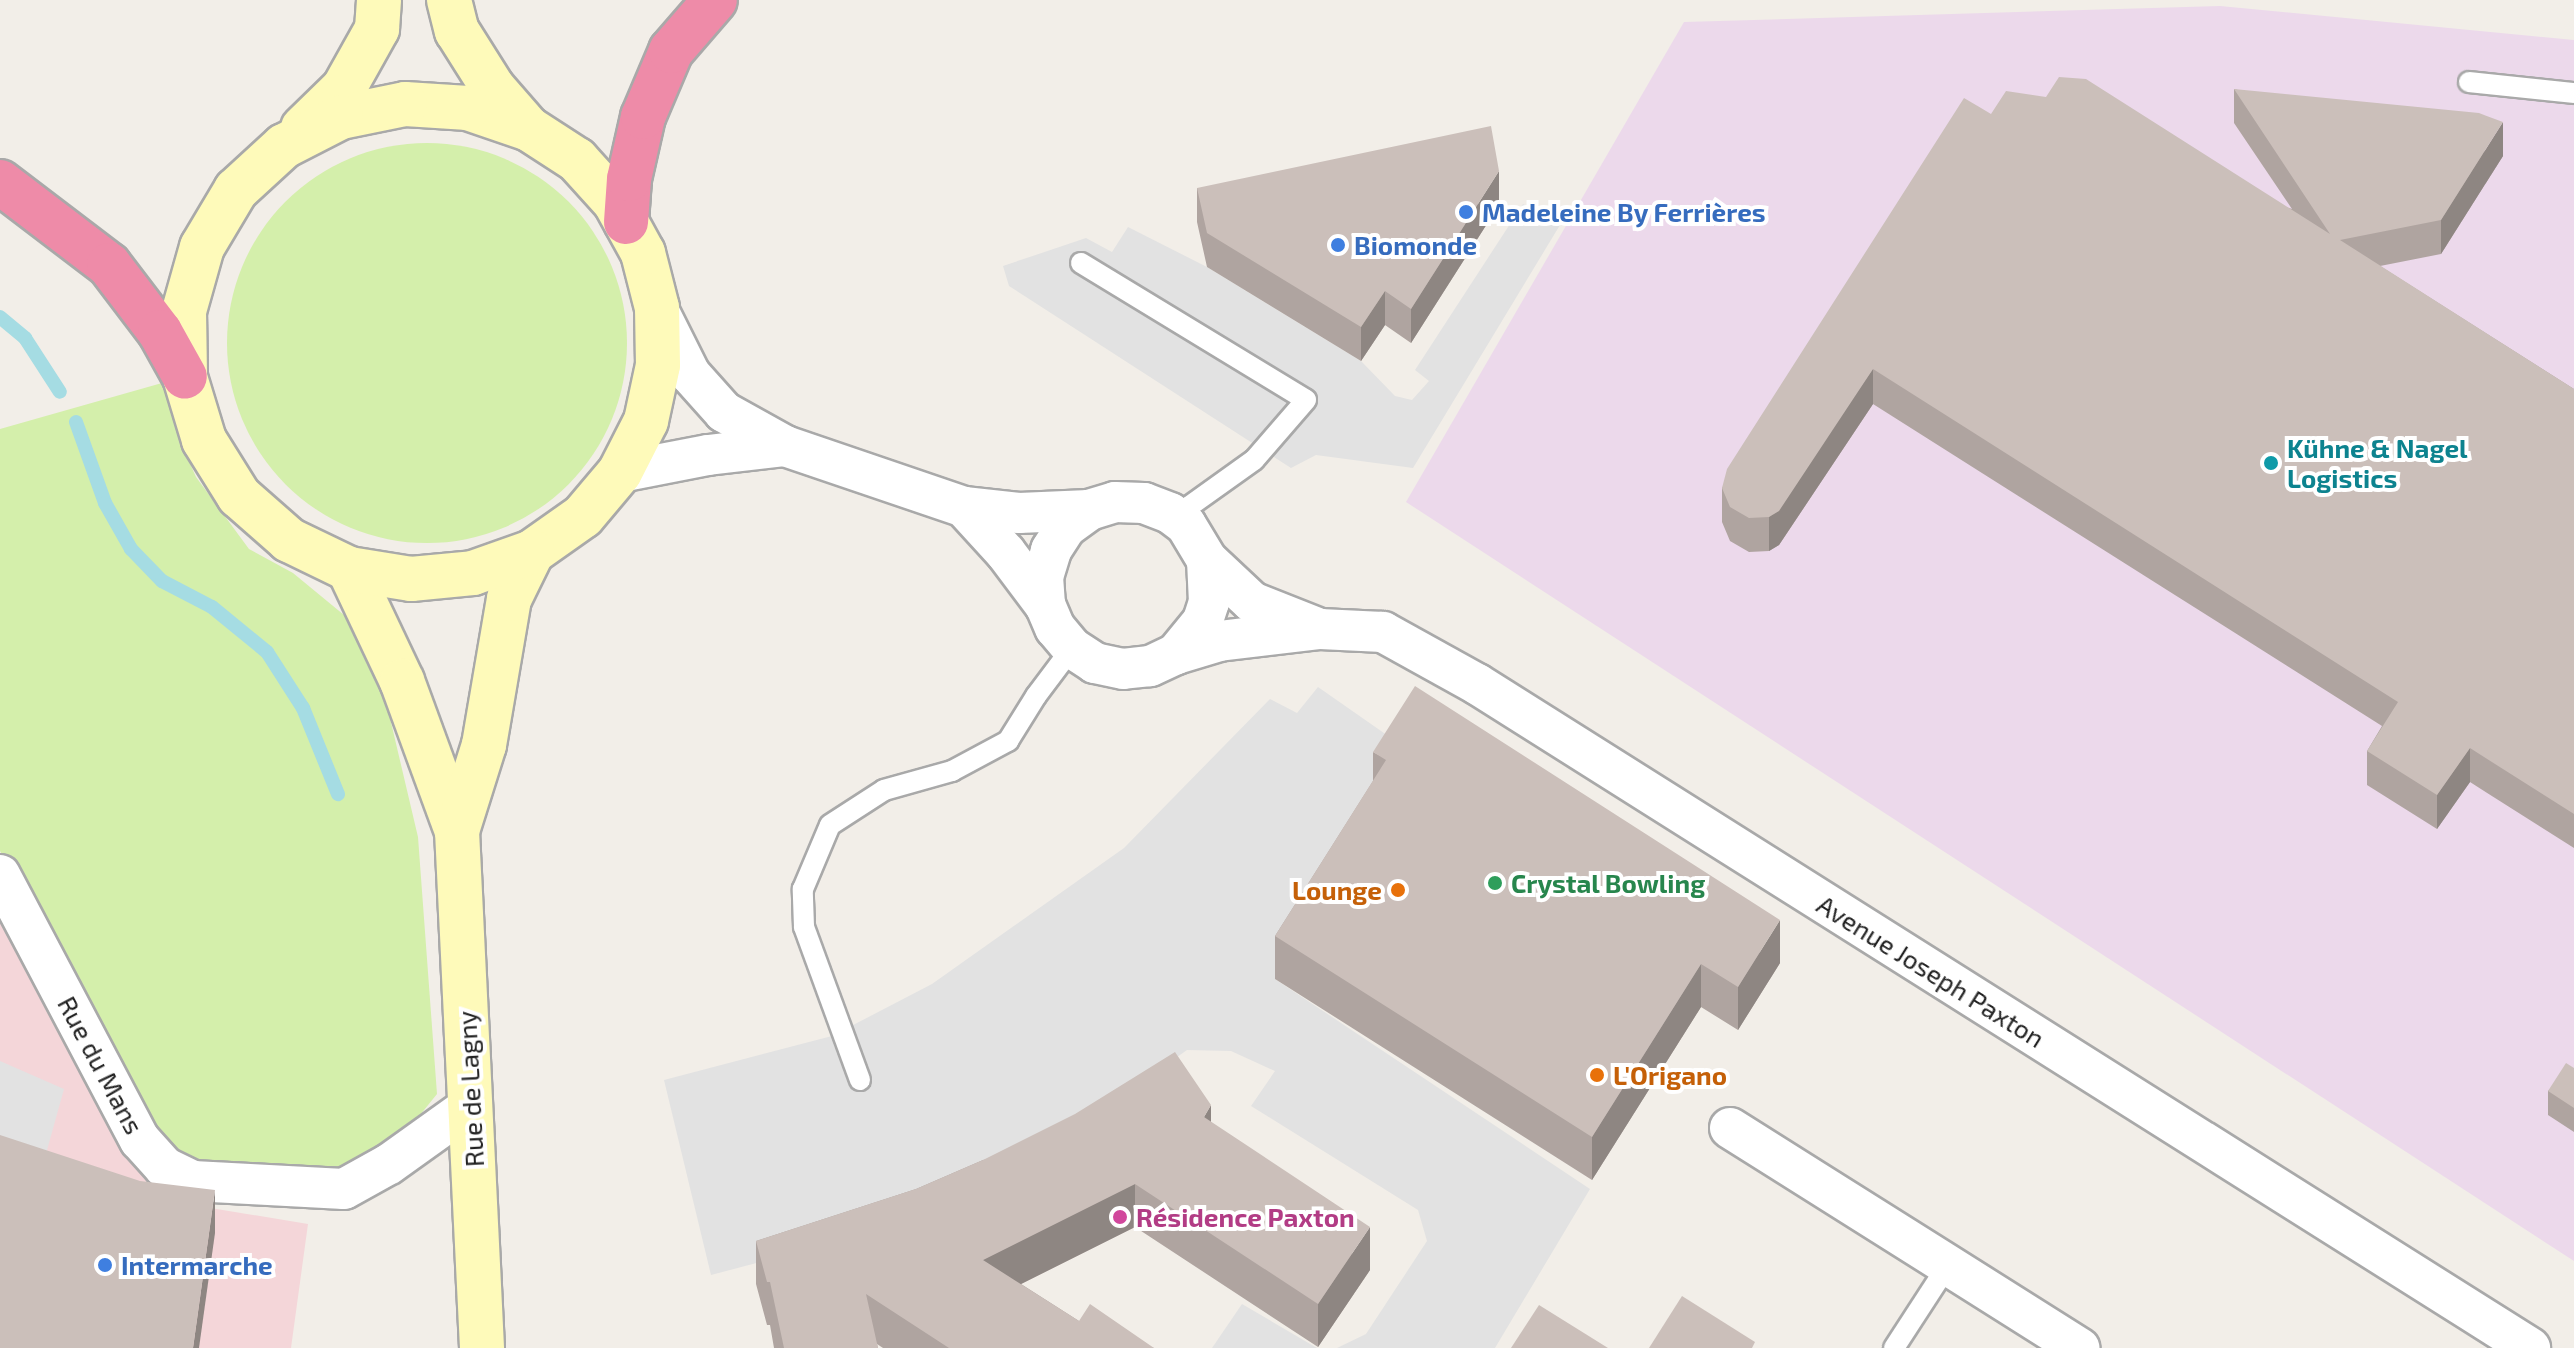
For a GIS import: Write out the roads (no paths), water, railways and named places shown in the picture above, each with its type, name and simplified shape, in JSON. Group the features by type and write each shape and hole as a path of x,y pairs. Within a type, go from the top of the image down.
{"highway":[{"path":"626,222 629,179 643,117 671,51 715,0"},
{"path":"0,182 109,265 160,332 185,377"}],"main road":[{"path":"284,146 341,117 405,104 468,108 529,129 577,160 615,202 643,253 657,308 655,379 646,421 620,472 583,516 532,552 473,573 411,579 349,569 289,540 239,496 204,440 185,377 184,311 202,247 236,190 344,88 377,29 379,0"},
{"path":"449,0 457,31 493,88 529,129"},
{"name":"Rue de Lagny","path":"457,831 484,745 509,599 532,552"},
{"name":"Rue de Lagny","path":"349,569 402,681 457,831 482,1348"}],"street":[{"path":"657,308 690,374 724,412 785,446 964,507 1019,513 1089,510 1115,502 1144,503 1170,513 1186,525 1207,560 1209,602 1203,621 1176,654 1150,666 1123,669 1095,663 1072,648 1055,628 1045,605 1006,553 964,507"},
{"path":"620,472 708,455 785,446"},
{"path":"1045,605 1043,577 1051,550 1066,527 1089,510"},
{"name":"Avenue Joseph Paxton","path":"1207,560 1252,602 1320,629"},
{"name":"Avenue Joseph Paxton","path":"1176,654 1219,641 1320,629 1383,632 1477,684 2530,1348"},
{"name":"Rue du Mans","path":"0,875 140,1140 164,1167 193,1181 344,1189 389,1164 470,1106"},
{"path":"1730,1128 2079,1348"}],"lane":[{"path":"2469,82 2574,93"},
{"path":"1081,263 1306,400 1254,460 1188,507 1170,513"},
{"path":"860,1080 804,927 803,889 830,825 884,790 952,771 1008,741 1036,696 1072,648"},
{"path":"1894,1348 1948,1265"}],"waterway":[{"path":"0,317 25,338 60,392"},
{"path":"76,422 105,503 131,549 162,581 212,607 267,652 303,708 338,794"}],"place":[{"name":"Madeleine By Ferrières","path":"1466,212"},
{"name":"Biomonde","path":"1338,245"},
{"name":"Kühne & Nagel Logistics","path":"2271,463"},
{"name":"Crystal Bowling","path":"1495,883"},
{"name":"Lounge","path":"1398,890"},
{"name":"L'Origano","path":"1597,1075"},
{"name":"Résidence Paxton","path":"1120,1217"},
{"name":"Intermarche","path":"105,1265"}]}
